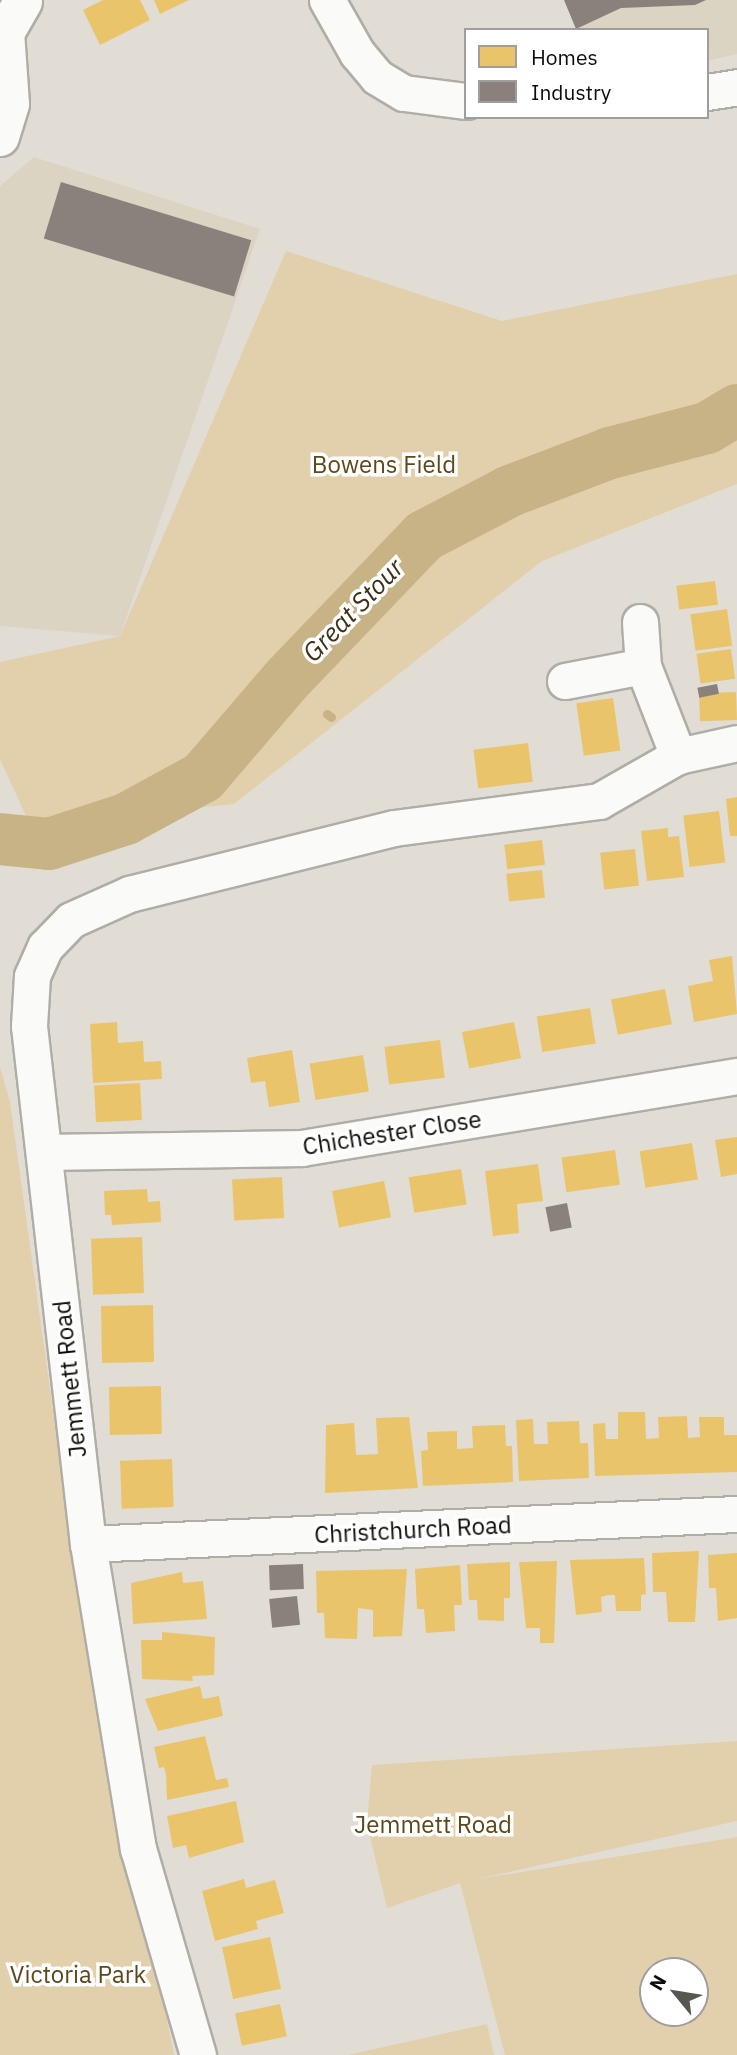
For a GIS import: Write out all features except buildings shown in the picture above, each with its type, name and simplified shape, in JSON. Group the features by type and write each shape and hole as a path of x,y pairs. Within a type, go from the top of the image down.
{"street":[{"path":"327,0 357,53 377,77 404,93 464,101"},
{"path":"0,137 10,104 5,33 17,4"},
{"path":"709,92 737,87"},
{"path":"640,622 643,666 678,756"},
{"path":"565,681 643,666"},
{"path":"44,1152 29,1026 32,976 45,947 71,920 129,894 394,828 599,801 678,756 737,743"},
{"name":"Chichester Close","path":"44,1152 302,1148 737,1076"},
{"name":"Jemmett Road","path":"44,1152 88,1544 138,1849 198,2055"},
{"name":"Christchurch Road","path":"88,1544 737,1514"}],"shaded area":[{"path":"564,0 737,0 737,54 709,61 709,28 576,28"},
{"path":"34,157 260,229 120,636 0,626 0,186"}],"green space":[{"name":"Bowens Field","path":"286,251 502,321 737,274 737,484 542,561 234,804 30,825 0,759 0,662 120,636"},
{"name":"Victoria Park","path":"0,1067 10,1102 69,1526 174,2055 0,2055"},
{"path":"737,1741 737,1821 478,1879 737,1837 737,2055 505,2055 460,1883 387,1908 367,1824 372,1765"},
{"path":"487,2024 494,2055 348,2055"}],"waterway":[{"name":"Great Stour","path":"0,839 49,844 126,819 203,777 287,679 424,536 510,491 610,453 707,428 737,410"},
{"path":"287,679 297,689"},
{"path":"327,714 331,717"}]}
